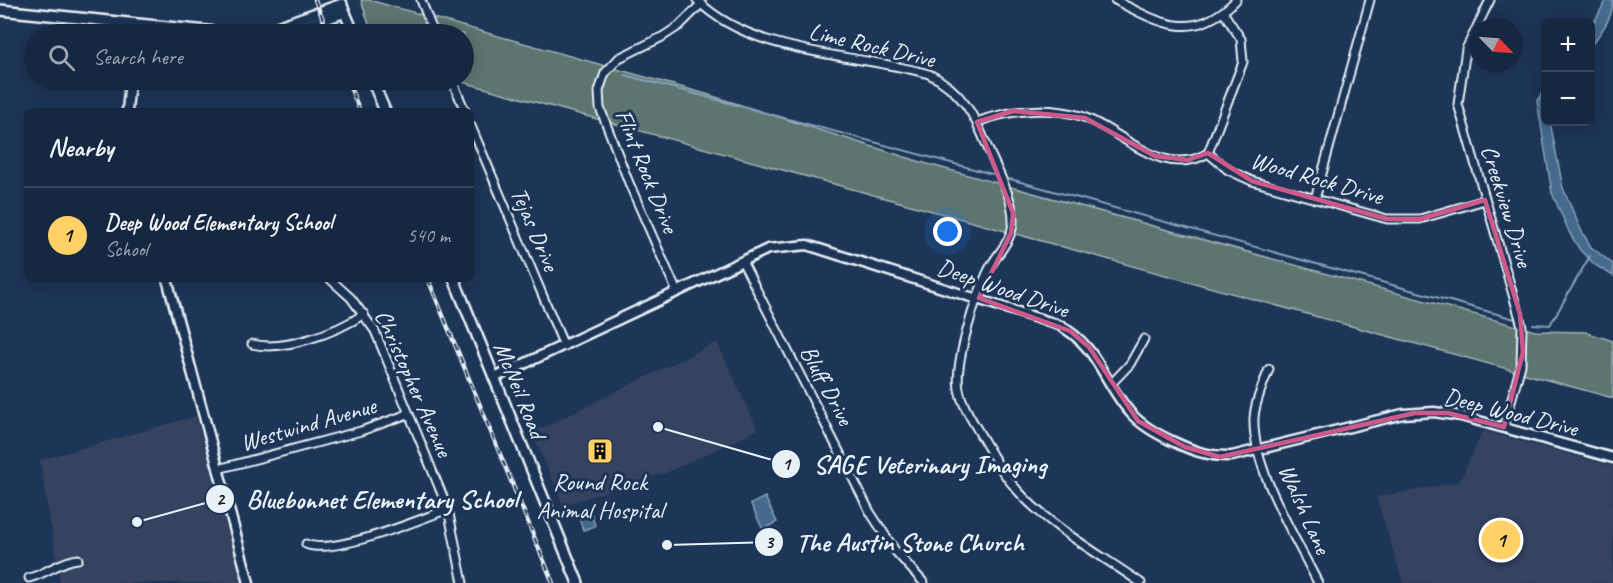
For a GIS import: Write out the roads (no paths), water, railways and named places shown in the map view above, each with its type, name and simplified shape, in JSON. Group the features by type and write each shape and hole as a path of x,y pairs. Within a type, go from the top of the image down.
{"main road":[{"path":"287,24 342,6 350,24"},
{"path":"0,10 137,24"},
{"path":"376,90 384,108"},
{"name":"McNeil Road","path":"455,282 578,583"}],"street":[{"path":"421,0 430,24"},
{"path":"1115,0 1154,20 1173,26 1201,23 1223,12 1236,0"},
{"path":"1316,199 1370,0"},
{"name":"Creekview Drive","path":"1490,0 1466,49 1458,104 1522,326 1521,365 1504,427"},
{"name":"Lime Rock Drive","path":"699,2 730,25 774,42 929,74 957,92 977,122 1010,203 1013,223 1011,233 989,270 960,358 957,376 962,400 1000,468 1028,501 1141,583"},
{"name":"Flint Rock Drive","path":"677,292 629,183 600,108 599,92 605,73 619,58 679,26 699,2"},
{"path":"977,122 1013,111 1076,115 1094,122 1155,156 1188,160 1208,153 1243,62 1241,39 1223,12"},
{"path":"127,108 129,90"},
{"path":"456,90 464,108"},
{"name":"Tejas Drive","path":"474,133 564,345"},
{"name":"Wood Rock Drive","path":"1208,153 1240,177 1371,215 1402,220 1434,216 1485,200"},
{"name":"Deep Wood Drive","path":"494,378 768,249 807,245 979,298 1070,331 1089,347 1121,402 1138,421 1185,447 1220,457 1415,413 1448,413 1613,458"},
{"name":"Bluff Drive","path":"742,261 870,513 896,552 924,583"},
{"path":"168,282 249,583"},
{"name":"Christopher Avenue","path":"333,282 351,298 375,331 448,509 463,583"},
{"path":"252,344 273,346 329,333 364,314"},
{"path":"1111,384 1130,364 1144,339"},
{"name":"Walsh Lane","path":"1269,369 1254,416 1259,450 1277,502 1318,583"},
{"name":"Westwind Avenue","path":"218,469 361,431 408,414"},
{"path":"306,544 325,548 390,530 448,509"},
{"path":"29,578 44,574 70,560 78,559"}],"waterway":[{"path":"625,75 992,174"},
{"path":"1010,179 1515,319"},
{"path":"1533,324 1550,325 1590,256"}],"railway":[{"path":"315,0 325,24"},
{"path":"351,90 359,108"},
{"path":"429,282 553,583"}],"place":[{"name":"SAGE Veterinary Imaging","path":"658,427"},
{"name":"Round Rock Animal Hospital","path":"600,451"},
{"name":"Bluebonnet Elementary School","path":"137,522"},
{"name":"Deep Wood Elementary School","path":"1501,540"},
{"name":"The Austin Stone Church","path":"667,545"}]}
